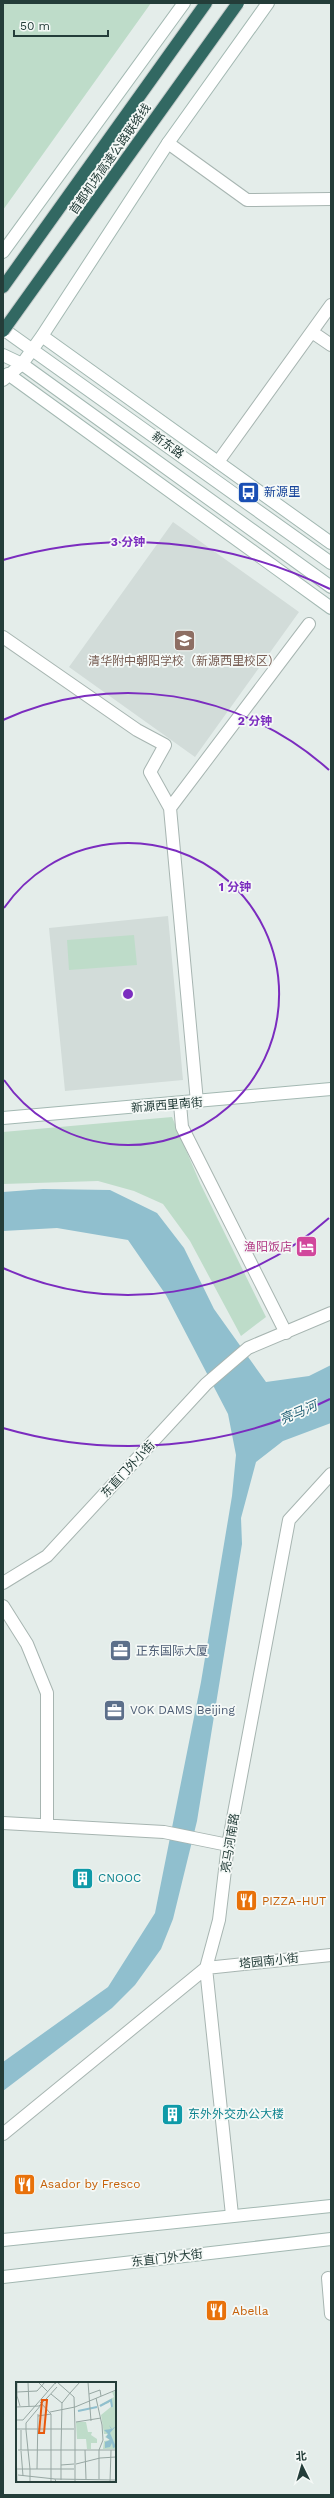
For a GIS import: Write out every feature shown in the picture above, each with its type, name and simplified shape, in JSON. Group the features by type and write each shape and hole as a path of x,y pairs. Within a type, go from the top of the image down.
{"highway":[{"name":"首都机场高速公路联络线","path":"3,287 206,3"},
{"name":"首都机场高速公路联络线","path":"3,330 238,3"}],"street":[{"path":"3,252 184,3"},
{"path":"268,3 168,143 33,349 22,364 6,377 331,608"},
{"path":"168,143 247,200 331,199"},
{"path":"218,462 331,305"},
{"name":"新东路","path":"3,330 33,349 331,563"},
{"path":"312,332 331,345"},
{"path":"42,336 331,543"},
{"name":"新东路","path":"3,355 22,364 331,588"},
{"path":"170,808 309,624"},
{"path":"3,637 137,730 165,746 150,772 170,808 197,1102"},
{"name":"新源西里南街","path":"3,1118 180,1104 331,1089"},
{"path":"180,1104 182,1127 286,1333 331,1313"},
{"name":"东直门外小街","path":"3,1583 47,1556 206,1384 248,1348 286,1333"},
{"name":"亮马河南路","path":"206,1968 219,1920 228,1845 289,1520 331,1474"},
{"path":"3,1606 27,1644 46,1693 47,1824"},
{"path":"3,1823 47,1824 164,1832 228,1845"},
{"name":"塔园南小街","path":"206,1968 331,1955"},
{"path":"3,2134 206,1968"},
{"path":"206,1968 232,2215"},
{"path":"3,2240 232,2215 331,2206"},
{"name":"东直门外大街","path":"3,2277 331,2239"},
{"path":"328,2278 331,2314"}],"shaded area":[{"name":"清华附中朝阳学校（新源西里校区）","path":"173,522 299,612 195,757 69,667"},
{"path":"168,916 183,1080 65,1091 49,928"}],"green space":[{"path":"3,3 151,3 3,210"},
{"path":"134,935 137,965 69,970 67,940"},
{"path":"172,1117 200,1183 266,1317 241,1336 190,1241 163,1204 134,1191 98,1181 3,1184 3,1132"}],"water":[{"name":"亮马河","path":"43,1189 110,1190 157,1213 184,1248 214,1309 266,1382 309,1376 331,1365 331,1423 283,1441 256,1462 241,1518 242,1544 197,1821 173,1919 161,1949 135,1985 112,2008 3,2091 3,2062 108,1987 155,1913 201,1682 232,1496 236,1455 228,1414 166,1295 128,1240 57,1228 3,1231 3,1192"}],"place":[{"name":"新源里","path":"249,492"},
{"name":"清华附中朝阳学校（新源西里校区）","path":"184,640"},
{"name":"渔阳饭店","path":"307,1247"},
{"name":"正东国际大厦","path":"120,1651"},
{"name":"VOK DAMS Beijing","path":"114,1710"},
{"name":"CNOOC","path":"82,1878"},
{"name":"PIZZA-HUT","path":"246,1901"},
{"name":"东外外交办公大楼","path":"173,2114"},
{"name":"Asador by Fresco","path":"25,2184"},
{"name":"Abella","path":"216,2311"}]}
